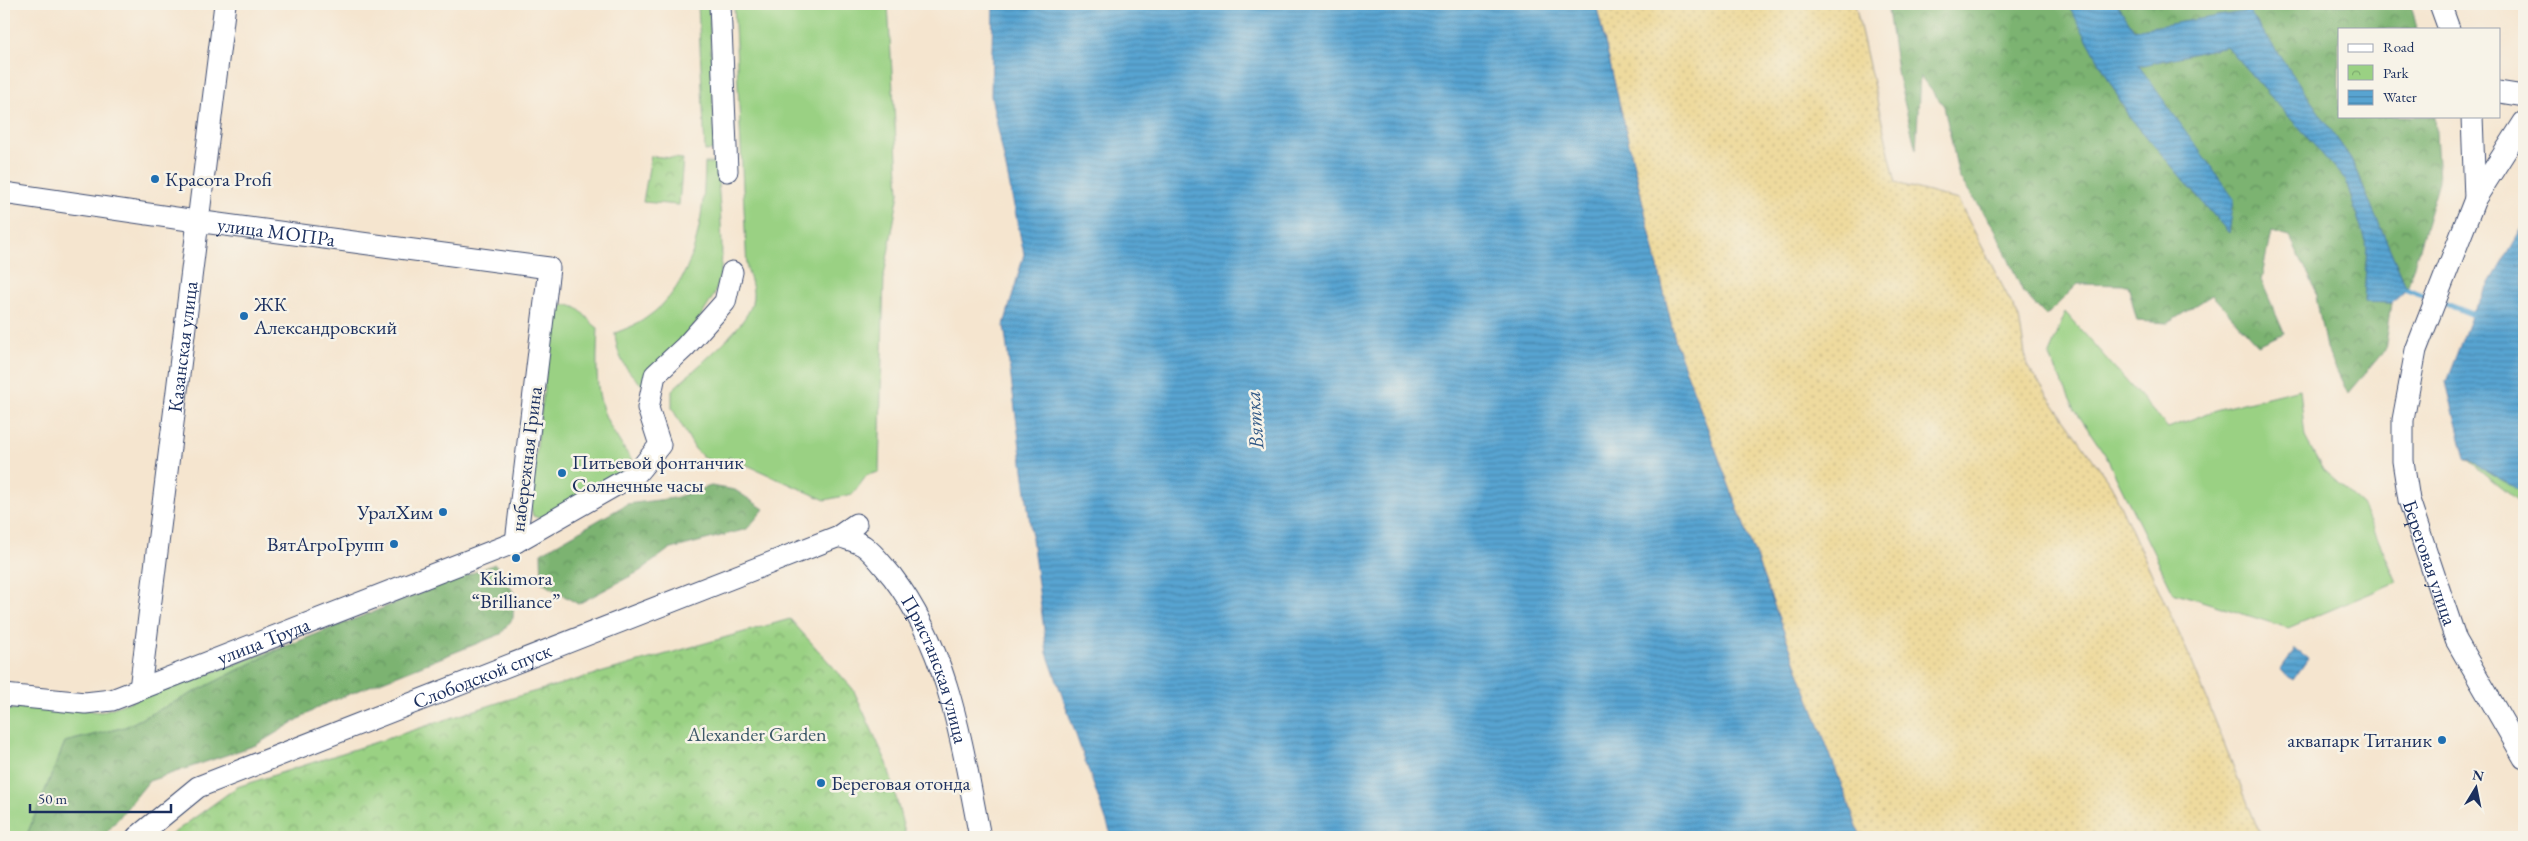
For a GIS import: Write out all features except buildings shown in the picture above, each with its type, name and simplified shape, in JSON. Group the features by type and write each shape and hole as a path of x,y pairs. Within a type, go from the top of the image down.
{"street":[{"name":"Казанская улица","path":"140,689 196,221 225,4"},
{"path":"720,4 727,171"},
{"path":"2440,4 2449,28"},
{"path":"2500,92 2524,96"},
{"path":"2472,118 2475,199"},
{"path":"2475,199 2524,122"},
{"name":"улица МОПРа","path":"4,193 196,221 550,268"},
{"name":"Береговая улица","path":"2475,199 2416,350 2403,420 2403,461 2409,500 2456,640 2524,758"},
{"name":"набережная Грина","path":"516,542 550,268"},
{"name":"набережная Грина","path":"516,542 637,473 660,445 648,408 655,375 685,347 725,302 732,272"},
{"name":"Слободской спуск","path":"137,837 198,787 839,536 856,524"},
{"name":"Пристанская улица","path":"839,536 864,546 886,568 922,619 932,643 958,724 980,837"},
{"name":"улица Труда","path":"4,695 85,703 112,700 516,542"}],"green space":[{"path":"698,4 709,4 715,150 705,151"},
{"path":"734,4 888,4 899,193 884,276 879,472 867,475 853,494 825,500 729,457 723,467 703,457 695,449 672,408 672,390 730,336 748,313 753,299 752,286 747,269"},
{"path":"1887,4 2068,4 2128,115 2229,233 2233,199 2138,66 2226,46 2346,181 2367,247 2364,302 2392,303 2385,350 2348,394 2326,348 2314,286 2290,237 2271,232 2261,280 2284,333 2258,345 2212,295 2168,323 2137,321 2128,285 2078,284 2046,316 2023,292 1995,229 1959,177 1944,106 1920,76 1916,150 1898,77"},
{"path":"2117,4 2411,4 2417,28 2338,28 2338,118 2435,118 2439,181 2407,289 2351,159 2249,12 2134,30"},
{"path":"651,156 683,159 679,205 643,202"},
{"path":"705,163 717,163 722,239 719,281 715,293 697,321 642,385 623,362 615,333 631,327 663,304 676,287 686,269 699,227"},
{"path":"563,305 579,309 598,328 597,375 603,411 610,426 633,462 623,476 545,520 533,516 530,504 551,328 557,310"},
{"path":"2065,312 2168,428 2219,409 2300,389 2305,437 2323,470 2362,504 2397,582 2288,628 2173,592 2106,456 2075,410 2049,355"},
{"path":"2465,458 2524,493 2524,506"},
{"path":"711,486 735,490 764,509 747,529 668,550 640,571 578,604 542,583 541,553 627,504 674,498"},
{"path":"495,564 514,593 513,618 501,634 322,705 256,745 149,781 103,837 26,837 65,742 125,727 286,646"},
{"name":"Alexander Garden","path":"790,619 853,689 887,763 906,837 168,837 237,787 519,696"},
{"path":"286,646 125,727 65,742 26,837 4,837 4,711 35,704 101,712"}],"sand":[{"path":"1596,4 1855,4 1896,183 1958,200 2019,318 2027,366 2111,485 2192,662 2261,837 1861,837 1676,344"}],"water":[{"name":"Вятка","path":"993,4 1596,4 1676,344 1861,837 1112,837 1047,653 1004,325 1024,254 991,96"},
{"path":"2068,4 2117,4 2134,30 2249,11 2351,159 2407,289 2392,303 2364,302 2367,247 2346,181 2226,46 2139,66 2234,199 2229,233 2128,115"},
{"path":"2524,225 2524,493 2465,458 2446,382 2472,314"},
{"path":"2295,649 2308,659 2293,680 2280,670"}],"waterway":[{"path":"2407,289 2472,314"}],"place":[{"name":"Красота Profi","path":"155,179"},
{"name":"ЖК Александровский","path":"244,316"},
{"name":"Питьевой фонтанчик Солнечные часы","path":"562,473"},
{"name":"УралХим","path":"443,512"},
{"name":"ВятАгроГрупп","path":"394,544"},
{"name":"Kikimora “Brilliance”","path":"516,558"},
{"name":"аквапарк Титаник","path":"2442,740"},
{"name":"Береговая отонда","path":"821,783"}]}
